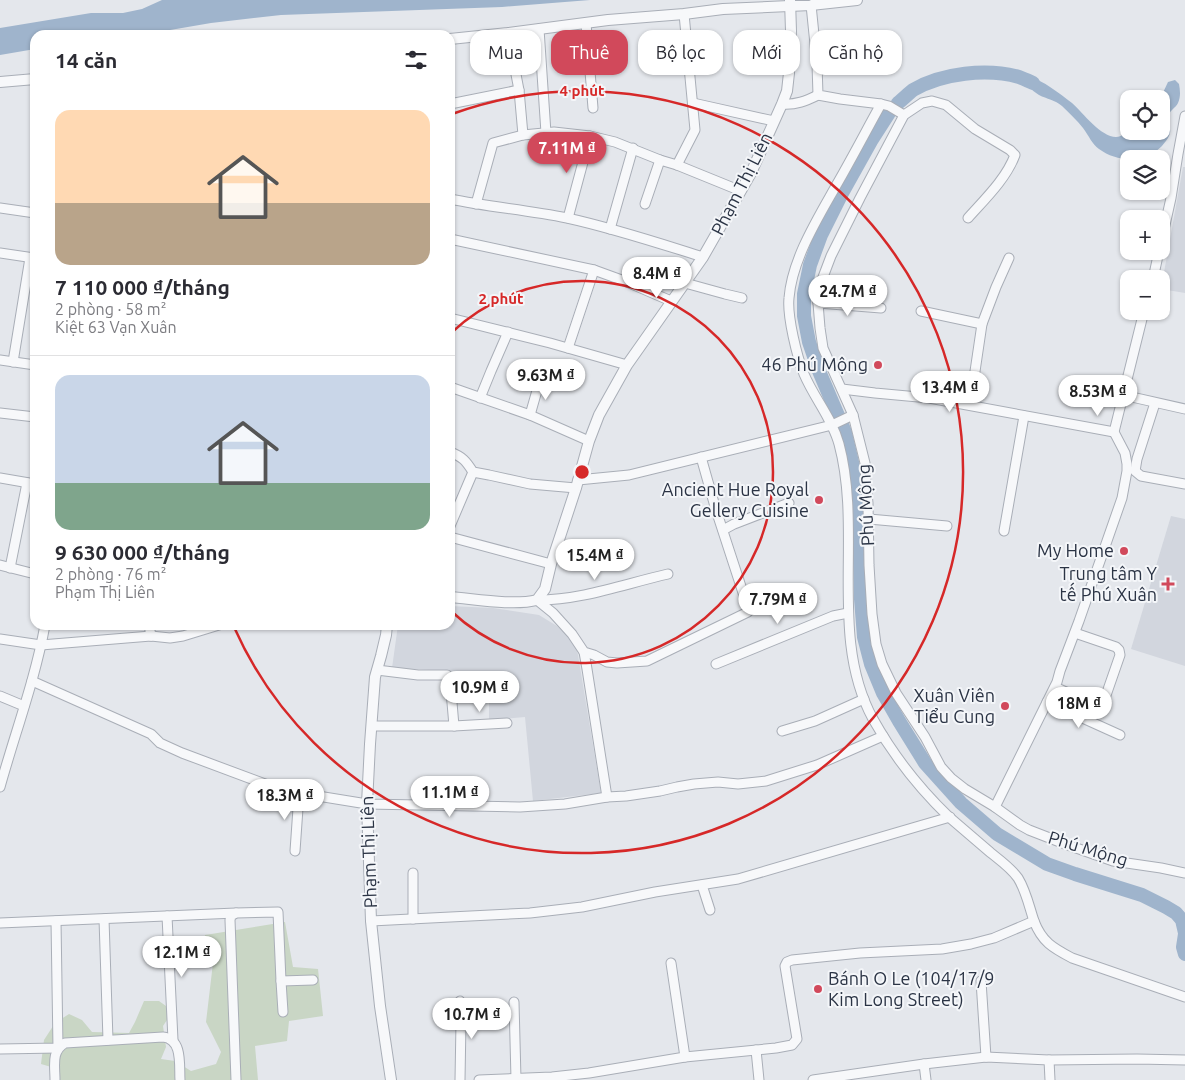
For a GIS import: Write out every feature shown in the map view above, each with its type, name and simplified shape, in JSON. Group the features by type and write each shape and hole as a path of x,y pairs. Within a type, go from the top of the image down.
{"street":[{"path":"531,30 723,9 790,3 811,5 857,0"},
{"name":"Phạm Thị Liên","path":"537,600 544,589 589,441 599,415 627,365 704,257 751,173 782,104 787,91 791,55 790,3"},
{"path":"811,5 818,95"},
{"path":"677,165 695,130 684,14"},
{"path":"586,23 593,108"},
{"path":"539,29 546,133"},
{"path":"455,38 470,37"},
{"path":"516,75 523,135"},
{"path":"0,82 30,79"},
{"path":"455,103 519,90"},
{"path":"782,104 800,103 818,95 881,104 889,106 904,115 922,103 932,101 946,105 975,129 1015,155 998,185 968,218"},
{"path":"693,103 774,120"},
{"path":"881,104 810,232 799,258 788,300 792,330 804,374 834,424 846,479 849,518 848,614 854,662 864,700 872,718 904,767 934,802 1004,863 1016,876 1026,896 1038,931 1050,946 1072,958 1185,997"},
{"name":"Phú Mộng","path":"904,115 831,256 820,285 818,303 823,348 842,389 865,463 872,614 876,644 882,664 896,693 926,737 941,767 959,784 1029,830 1113,861 1185,873"},
{"path":"1169,210 1185,116"},
{"path":"476,204 493,143 523,135 554,132 590,136 615,142 741,191"},
{"path":"568,218 590,136"},
{"path":"610,229 633,148"},
{"path":"645,204 660,160"},
{"path":"455,200 568,218 704,257"},
{"path":"0,208 30,213"},
{"path":"455,241 594,270 628,282 671,301"},
{"path":"0,253 30,258"},
{"path":"970,405 982,324 1009,258"},
{"path":"568,348 594,270"},
{"path":"13,362 30,274"},
{"path":"685,283 742,298"},
{"path":"818,303 881,308"},
{"path":"921,311 982,324"},
{"path":"455,319 627,365"},
{"path":"995,807 1057,682 1120,504 1127,471 1126,459 1125,453 1114,432 1142,320"},
{"path":"480,398 508,332"},
{"path":"0,360 30,364"},
{"path":"530,415 540,380"},
{"path":"455,389 530,415 589,441"},
{"path":"842,389 929,398 1114,432"},
{"path":"1123,395 1185,409"},
{"path":"1155,403 1137,458 1135,471 1141,476 1185,484"},
{"path":"0,413 30,416"},
{"path":"1004,531 1024,416"},
{"path":"455,454 465,459 473,472 530,484 577,484 701,457 834,424 850,417"},
{"path":"584,652 607,662 647,661 748,612 701,457"},
{"path":"455,514 473,472"},
{"path":"0,478 30,483"},
{"path":"10,568 30,487"},
{"path":"722,530 789,503"},
{"path":"869,519 947,526"},
{"path":"455,538 551,564"},
{"path":"0,565 30,573"},
{"path":"455,597 508,602 551,600 604,591 668,574"},
{"path":"537,600 553,613 572,634 584,652 607,797"},
{"path":"716,664 833,616 848,614"},
{"path":"0,787 4,758 32,681 44,630"},
{"path":"150,630 151,636"},
{"path":"0,639 41,645 151,636 170,638 202,630"},
{"name":"Phạm Thị Liên","path":"385,630 376,678 367,804 371,921 380,1006 391,1080"},
{"path":"1054,687 1095,705 1100,705 1104,701 1120,655 1119,650 1116,647 1074,633"},
{"path":"378,670 418,675 447,675"},
{"path":"32,681 150,734 160,743 182,753 281,790 367,804 520,808 626,796 694,784 718,782 738,784 766,781 816,765 883,736"},
{"path":"451,691 454,726"},
{"path":"0,696 24,706"},
{"path":"782,732 815,721 864,700"},
{"path":"1047,702 1120,735"},
{"path":"372,726 454,726 507,723"},
{"path":"295,851 299,794"},
{"path":"371,921 530,913 582,907 655,892 738,879 950,817"},
{"path":"413,873 413,918"},
{"path":"702,884 710,910"},
{"path":"0,923 278,912 283,1012"},
{"path":"236,913 230,916 236,1080"},
{"path":"167,916 173,1040"},
{"path":"104,919 108,1040"},
{"path":"56,921 58,1048"},
{"path":"479,1080 552,1079 685,1057 792,1045 797,1039 785,966 787,962 860,953 942,949 994,938 1034,921"},
{"path":"671,963 685,1057"},
{"path":"281,981 312,980"},
{"path":"981,981 986,1057"},
{"path":"460,1001 460,1080"},
{"path":"514,1002 516,1079"},
{"path":"55,1080 55,1054 64,1043 166,1037 173,1040 178,1047 180,1080"},
{"path":"0,1048 58,1048"},
{"path":"756,1050 759,1080"},
{"path":"813,1080 986,1057 1049,1060 1185,1060"},
{"path":"1049,1060 1050,1080"},
{"path":"924,1064 926,1080"}],"shaded area":[{"path":"1183,167 1185,167 1185,293 1170,290 1170,270 1164,270 1166,260 1170,260 1170,239"},
{"name":"Trung tâm Y tế Phú Xuân","path":"1171,516 1185,519 1185,666 1131,649"},
{"path":"455,606 493,608 539,615 557,626 570,638 577,649 601,793 533,801 525,717 489,720 489,673 392,668 397,630 455,630"}],"green space":[{"path":"285,922 293,967 318,969 323,1016 289,1021 287,1041 255,1046 258,1080 56,1080 58,1069 41,1064 44,1040 55,1023 69,1014 82,1020 92,1032 129,1033 144,1001 159,1001 173,1011 163,1026 166,1047 161,1059 175,1061 191,1071 216,1064 221,1052 206,1022 213,963 202,957 205,935"}],"water":[{"path":"162,0 590,0 502,7 281,15 170,30 30,30 30,50 0,55 0,28 91,13 123,13 142,9"},
{"path":"1028,76 1057,91 1072,103 1092,124 1110,136 1120,136 1120,140 1167,140 1157,150 1120,150 1120,158 1107,154 1094,145 1081,125 1062,106 1039,95 1015,77"},
{"path":"1175,80 1179,84 1180,95 1177,105 1170,113 1170,90 1164,90 1168,82"}],"waterway":[{"path":"898,103 913,90 951,76 979,73 1006,74 1033,83"},
{"path":"889,113 842,193 821,235 810,265 804,294 804,316 809,342 845,432 856,479 864,637 871,664 883,693 925,763 961,803 997,834 1047,864 1142,895 1166,907 1176,913 1182,920 1185,933"},
{"path":"1185,934 1183,947 1185,954"}],"place":[{"name":"46 Phú Mộng","path":"878,365"},
{"name":"Ancient Hue Royal Gellery Cuisine","path":"819,500"},
{"name":"My Home","path":"1124,551"},
{"name":"Trung tâm Y tế Phú Xuân","path":"1168,584"},
{"name":"Xuân Viên Tiểu Cung","path":"1005,706"},
{"name":"Bánh O Le (104/17/9 Kim Long Street)","path":"818,989"}]}
